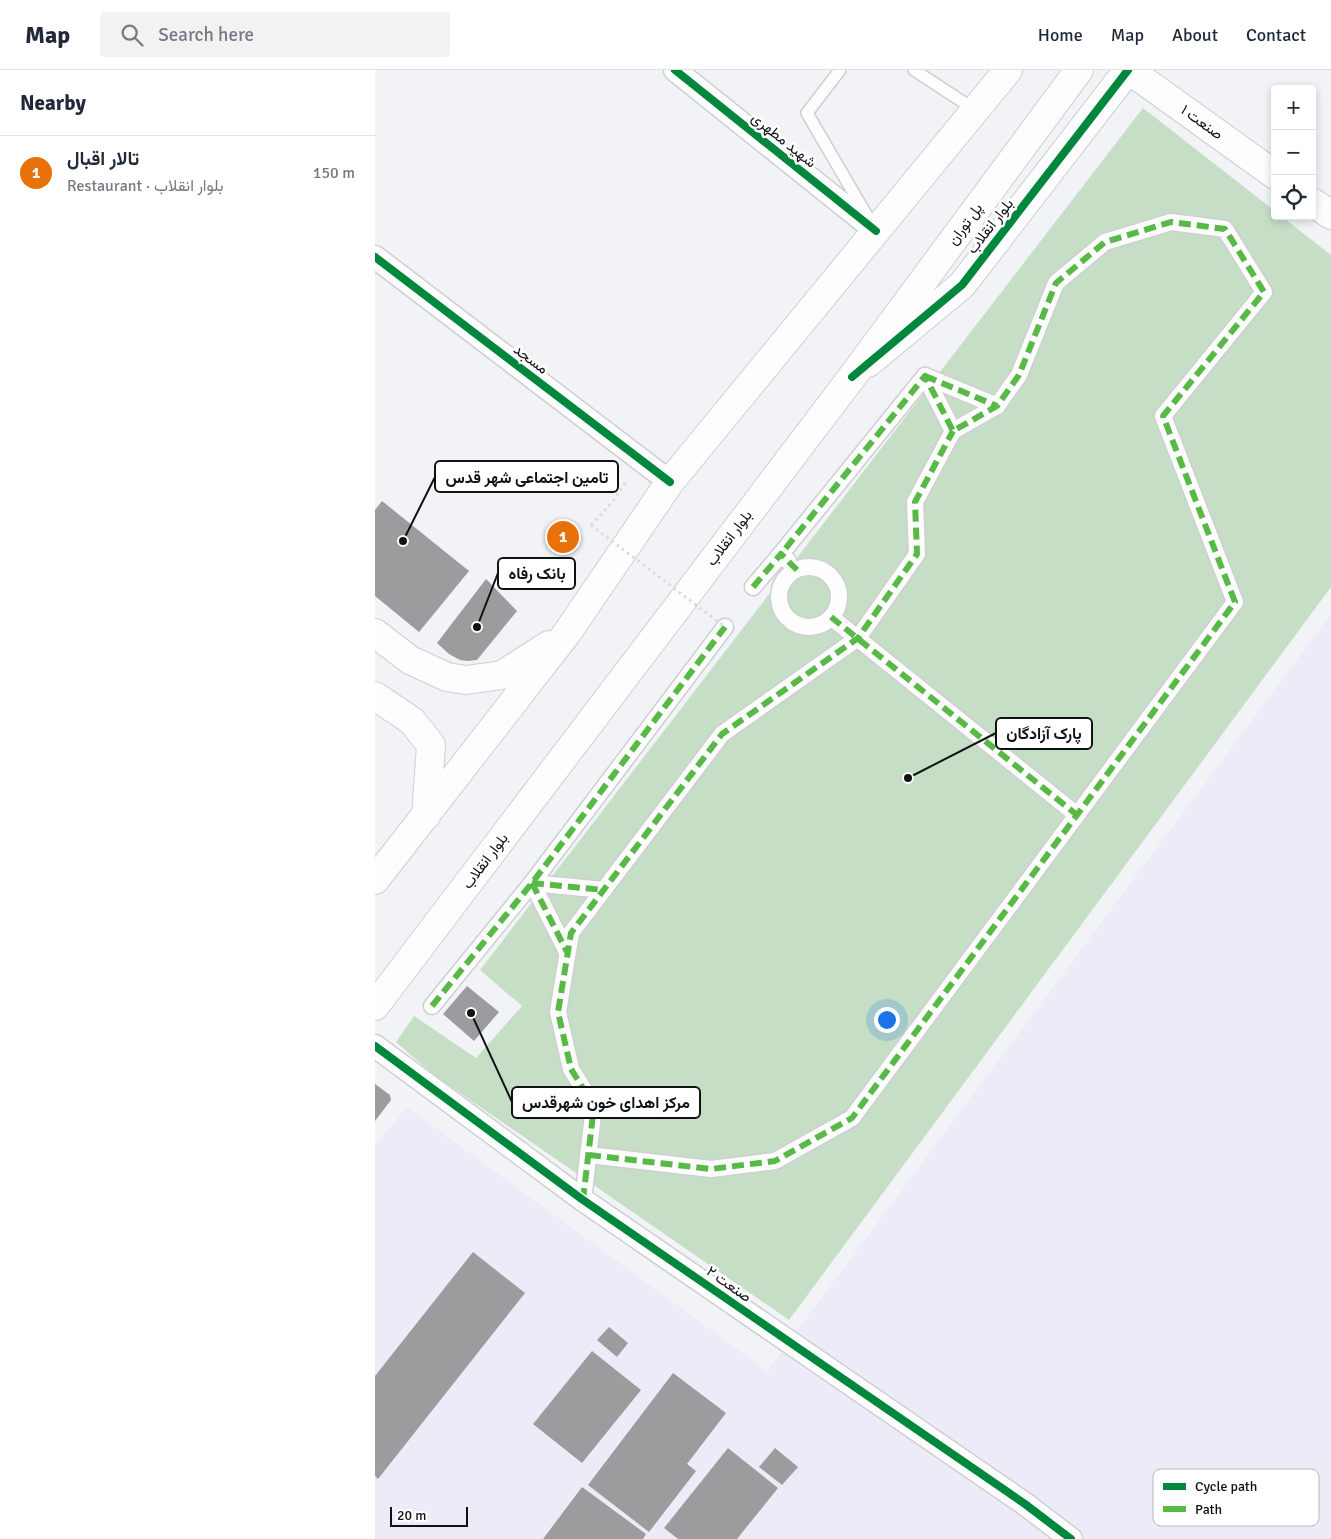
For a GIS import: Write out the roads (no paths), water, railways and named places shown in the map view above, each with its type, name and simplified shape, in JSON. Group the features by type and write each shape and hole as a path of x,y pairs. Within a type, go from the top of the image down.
{"main road":[{"path":"976,111 989,70"},
{"path":"375,880 567,633 670,482 1009,70"},
{"name":"پل توران","path":"852,377 1079,70"},
{"name":"بلوار انقلاب","path":"375,1006 852,377 962,286 1129,70"},
{"name":"صنعت ۱","path":"1129,70 1271,172"},
{"path":"1316,205 1331,215"},
{"path":"375,633 410,660 447,677 466,680 502,675 567,633"},
{"path":"375,696 411,721 431,745 426,816"}],"street":[{"name":"شهید مطهری","path":"675,70 876,231"},
{"path":"583,1200 594,1106 571,1069 558,1012 571,933 722,734 858,638 917,554 915,502 953,431 997,406 1019,375 1056,283 1105,242 1171,222 1225,229 1264,292 1163,416 1235,602 852,1118 775,1161 711,1169 589,1155"},
{"name":"مسجد","path":"375,257 670,482"},
{"path":"925,376 997,406"},
{"path":"925,376 953,431"},
{"path":"753,587 925,376"},
{"path":"781,554 797,570"},
{"path":"812,567 830,575 839,591 839,601 831,617 824,623 815,626 805,626 787,617 782,608 780,598 781,588 785,579 797,570 812,567"},
{"path":"831,617 1077,815"},
{"path":"432,1006 532,883 725,627"},
{"path":"532,883 604,890"},
{"path":"532,883 567,952"},
{"name":"صنعت ۲","path":"375,1046 583,1200 1025,1504 1071,1539"}],"lane":[{"path":"840,70 807,113 876,231"},
{"path":"914,70 976,111"}],"place":[{"name":"تالار اقبال","path":"563,537"},
{"name":"تامین اجتماعی شهر قدس","path":"403,541"},
{"name":"بانک رفاه","path":"477,627"},
{"name":"پارک آزادگان","path":"908,778"},
{"name":"مرکز اهدای خون شهرقدس","path":"471,1013"}]}
